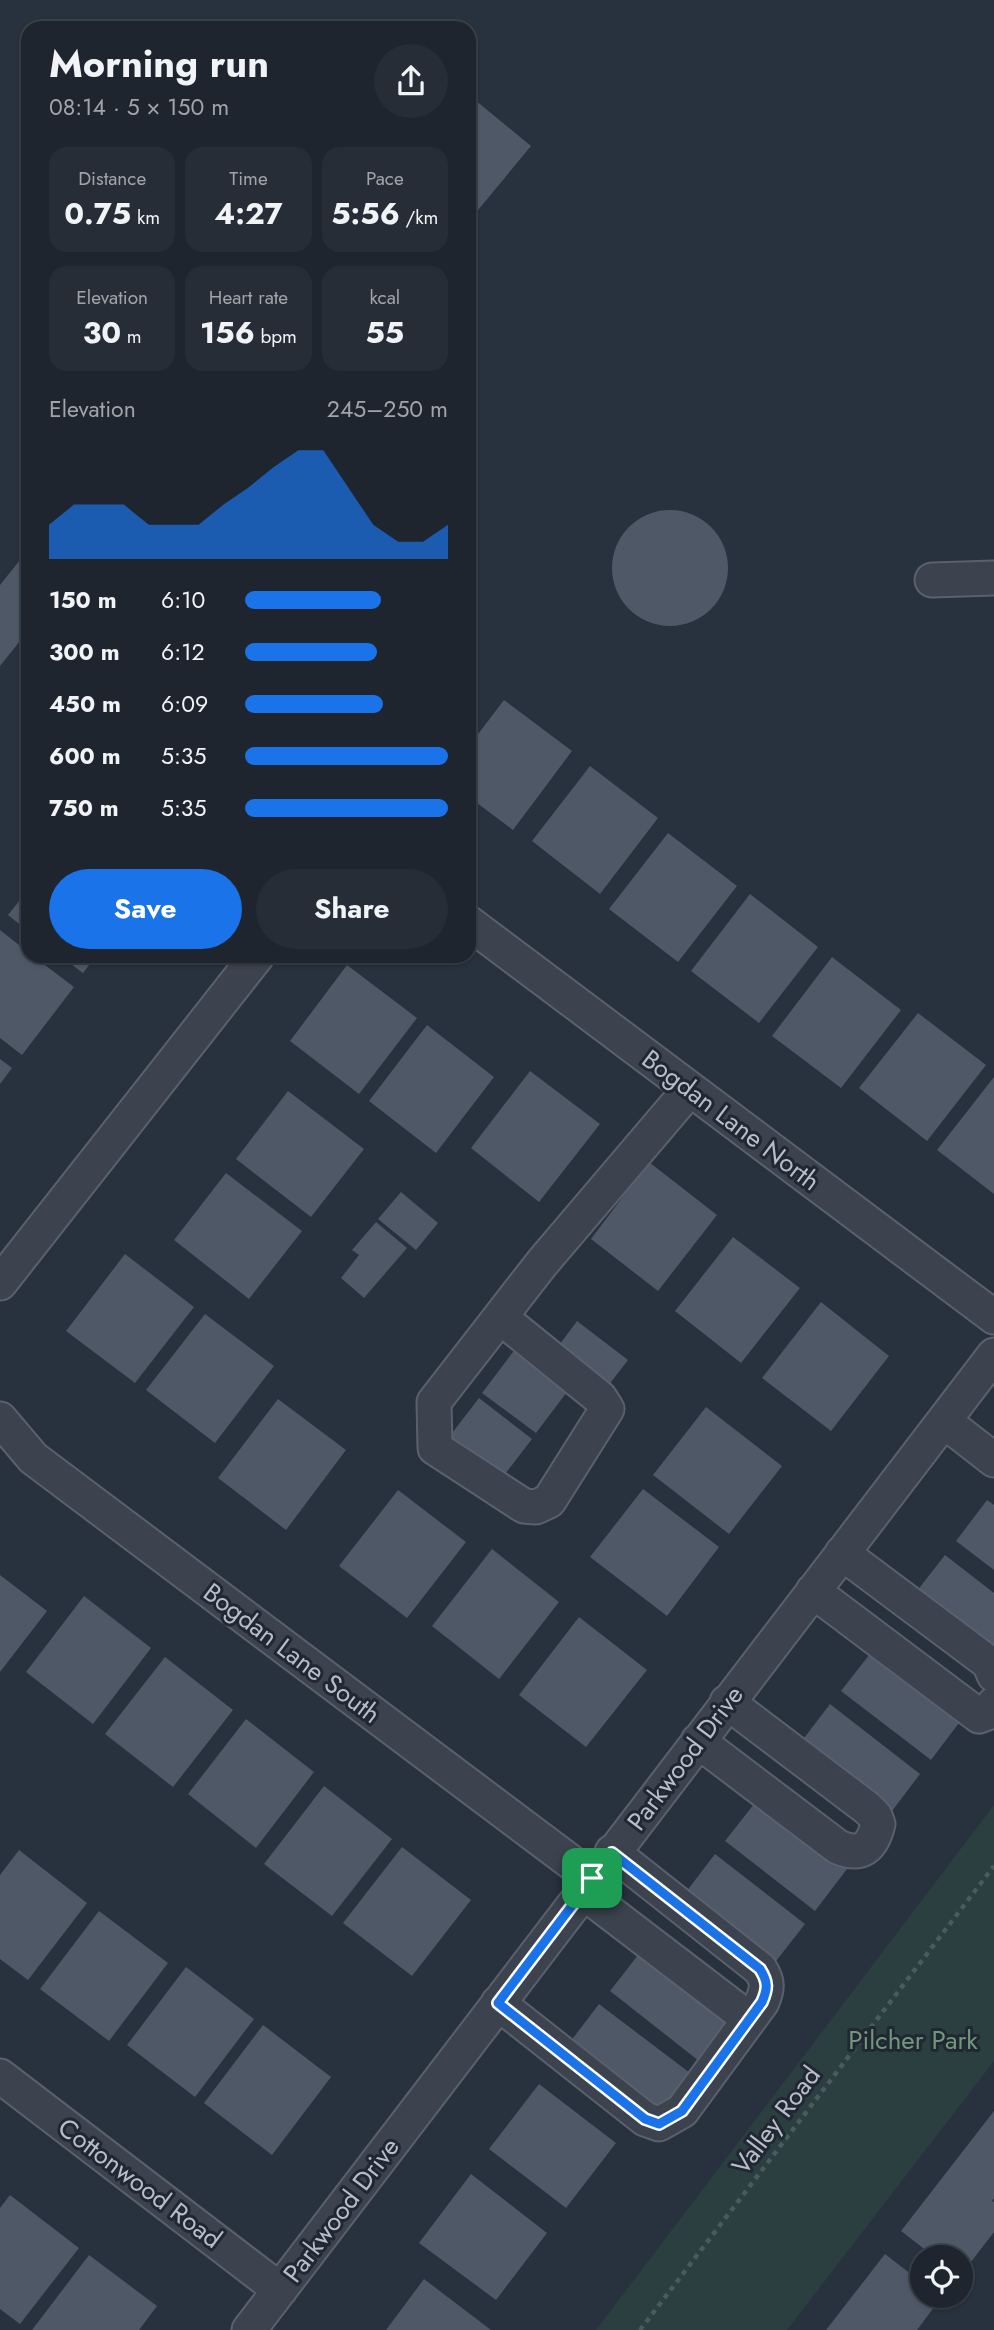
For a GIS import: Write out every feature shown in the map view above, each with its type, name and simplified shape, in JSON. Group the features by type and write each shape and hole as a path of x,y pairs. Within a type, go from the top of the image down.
{"street":[{"path":"932,580 994,578"},
{"name":"Bogdan Lane North","path":"476,928 994,1317"},
{"path":"0,1283 251,963"},
{"path":"500,1317 600,1398 607,1409 549,1501 536,1507 524,1506 435,1448 434,1402 500,1317 542,1263 690,1089"},
{"name":"Parkwood Drive","path":"249,2330 994,1354"},
{"name":"Bogdan Lane South","path":"0,1419 33,1458 587,1885 749,2019"},
{"path":"944,1420 994,1460"},
{"path":"842,1553 989,1663 994,1675"},
{"path":"813,1591 979,1716 990,1712 994,1704"},
{"path":"698,1741 838,1847 850,1853 862,1850 871,1842 878,1824 867,1808 727,1702"},
{"path":"498,2003 645,2119 659,2124 682,2111 749,2019 767,1991 767,1980 760,1969 612,1853"},
{"name":"Cottonwood Road","path":"0,2076 280,2290"}],"path":[{"name":"Valley Road","path":"640,2330 994,1866"}],"green space":[{"name":"Pilcher Park","path":"994,1805 994,2061 787,2330 596,2330"}],"building":[{"path":"476,101 531,146 476,213"},
{"path":"670,510 692,514 711,527 724,546 728,568 724,590 711,609 692,622 670,626 648,622 629,609 616,590 612,568 616,546 629,527 648,514"},
{"path":"21,559 21,640 0,666 0,585"},
{"path":"504,700 572,751 513,830 476,802 476,737"},
{"path":"590,766 658,818 600,894 532,841"},
{"path":"668,833 737,886 678,962 609,909"},
{"path":"750,894 818,947 759,1023 691,971"},
{"path":"21,899 21,925 8,915"},
{"path":"0,930 21,946 21,963 42,963 74,987 22,1055 0,1038"},
{"path":"832,957 901,1010 841,1088 772,1036"},
{"path":"69,963 91,963 83,973"},
{"path":"347,965 417,1018 359,1094 290,1041"},
{"path":"918,1013 986,1065 927,1141 859,1088"},
{"path":"427,1025 494,1077 436,1153 369,1101"},
{"path":"0,1059 12,1068 0,1084"},
{"path":"530,1071 600,1124 539,1202 471,1148"},
{"path":"994,1077 994,1194 937,1150"},
{"path":"288,1091 364,1149 311,1217 236,1159"},
{"path":"649,1162 717,1215 658,1291 591,1239"},
{"path":"226,1173 302,1231 249,1299 174,1240"},
{"path":"401,1192 438,1223 416,1250 378,1219"},
{"path":"376,1222 407,1248 364,1298 341,1278 359,1255 352,1250"},
{"path":"733,1237 800,1288 741,1363 675,1311"},
{"path":"125,1254 194,1307 135,1383 66,1331"},
{"path":"821,1302 889,1356 831,1431 762,1378"},
{"path":"205,1314 274,1366 215,1443 146,1390"},
{"path":"577,1321 628,1360 605,1390 554,1352"},
{"path":"516,1348 570,1388 536,1433 482,1393"},
{"path":"479,1398 532,1439 499,1482 446,1441"},
{"path":"278,1399 346,1450 286,1530 218,1478"},
{"path":"706,1407 782,1466 729,1534 653,1475"},
{"path":"643,1489 719,1547 667,1616 590,1557"},
{"path":"398,1490 466,1542 407,1618 339,1566"},
{"path":"987,1500 994,1505 994,1570 956,1541"},
{"path":"492,1549 559,1602 499,1679 432,1626"},
{"path":"945,1555 994,1593 994,1659 913,1596"},
{"path":"0,1575 47,1611 0,1672"},
{"path":"84,1596 151,1648 93,1724 26,1672"},
{"path":"579,1617 647,1670 586,1747 519,1695"},
{"path":"873,1650 962,1719 931,1760 841,1691"},
{"path":"165,1657 233,1710 173,1787 105,1734"},
{"path":"830,1704 920,1774 889,1815 798,1746"},
{"path":"246,1719 314,1772 256,1848 188,1794"},
{"path":"324,1786 392,1839 332,1916 264,1864"},
{"path":"758,1799 847,1869 815,1911 725,1841"},
{"path":"402,1847 471,1900 412,1976 343,1923"},
{"path":"19,1850 87,1903 28,1980 0,1959 0,1875"},
{"path":"715,1854 805,1924 773,1965 683,1896"},
{"path":"99,1911 168,1963 109,2041 40,1989"},
{"path":"642,1950 731,2020 699,2061 610,1991"},
{"path":"186,1967 254,2019 195,2097 127,2045"},
{"path":"599,2004 690,2073 658,2115 567,2046"},
{"path":"263,2025 331,2077 272,2155 204,2103"},
{"path":"539,2084 616,2143 566,2208 489,2149"},
{"path":"994,2111 994,2232 973,2259 973,2245 919,2245 901,2231"},
{"path":"471,2174 547,2233 496,2300 419,2243"},
{"path":"10,2195 79,2248 20,2324 0,2309 0,2208"},
{"path":"885,2254 910,2273 910,2308 934,2308 917,2330 826,2330"},
{"path":"89,2255 157,2306 139,2330 32,2330"},
{"path":"424,2279 491,2330 386,2330"}],"route":[{"path":"612,1853 760,1969 767,1980 767,1991 762,2002 682,2111 659,2124 645,2119 498,2003 592,1878 612,1853"}]}
